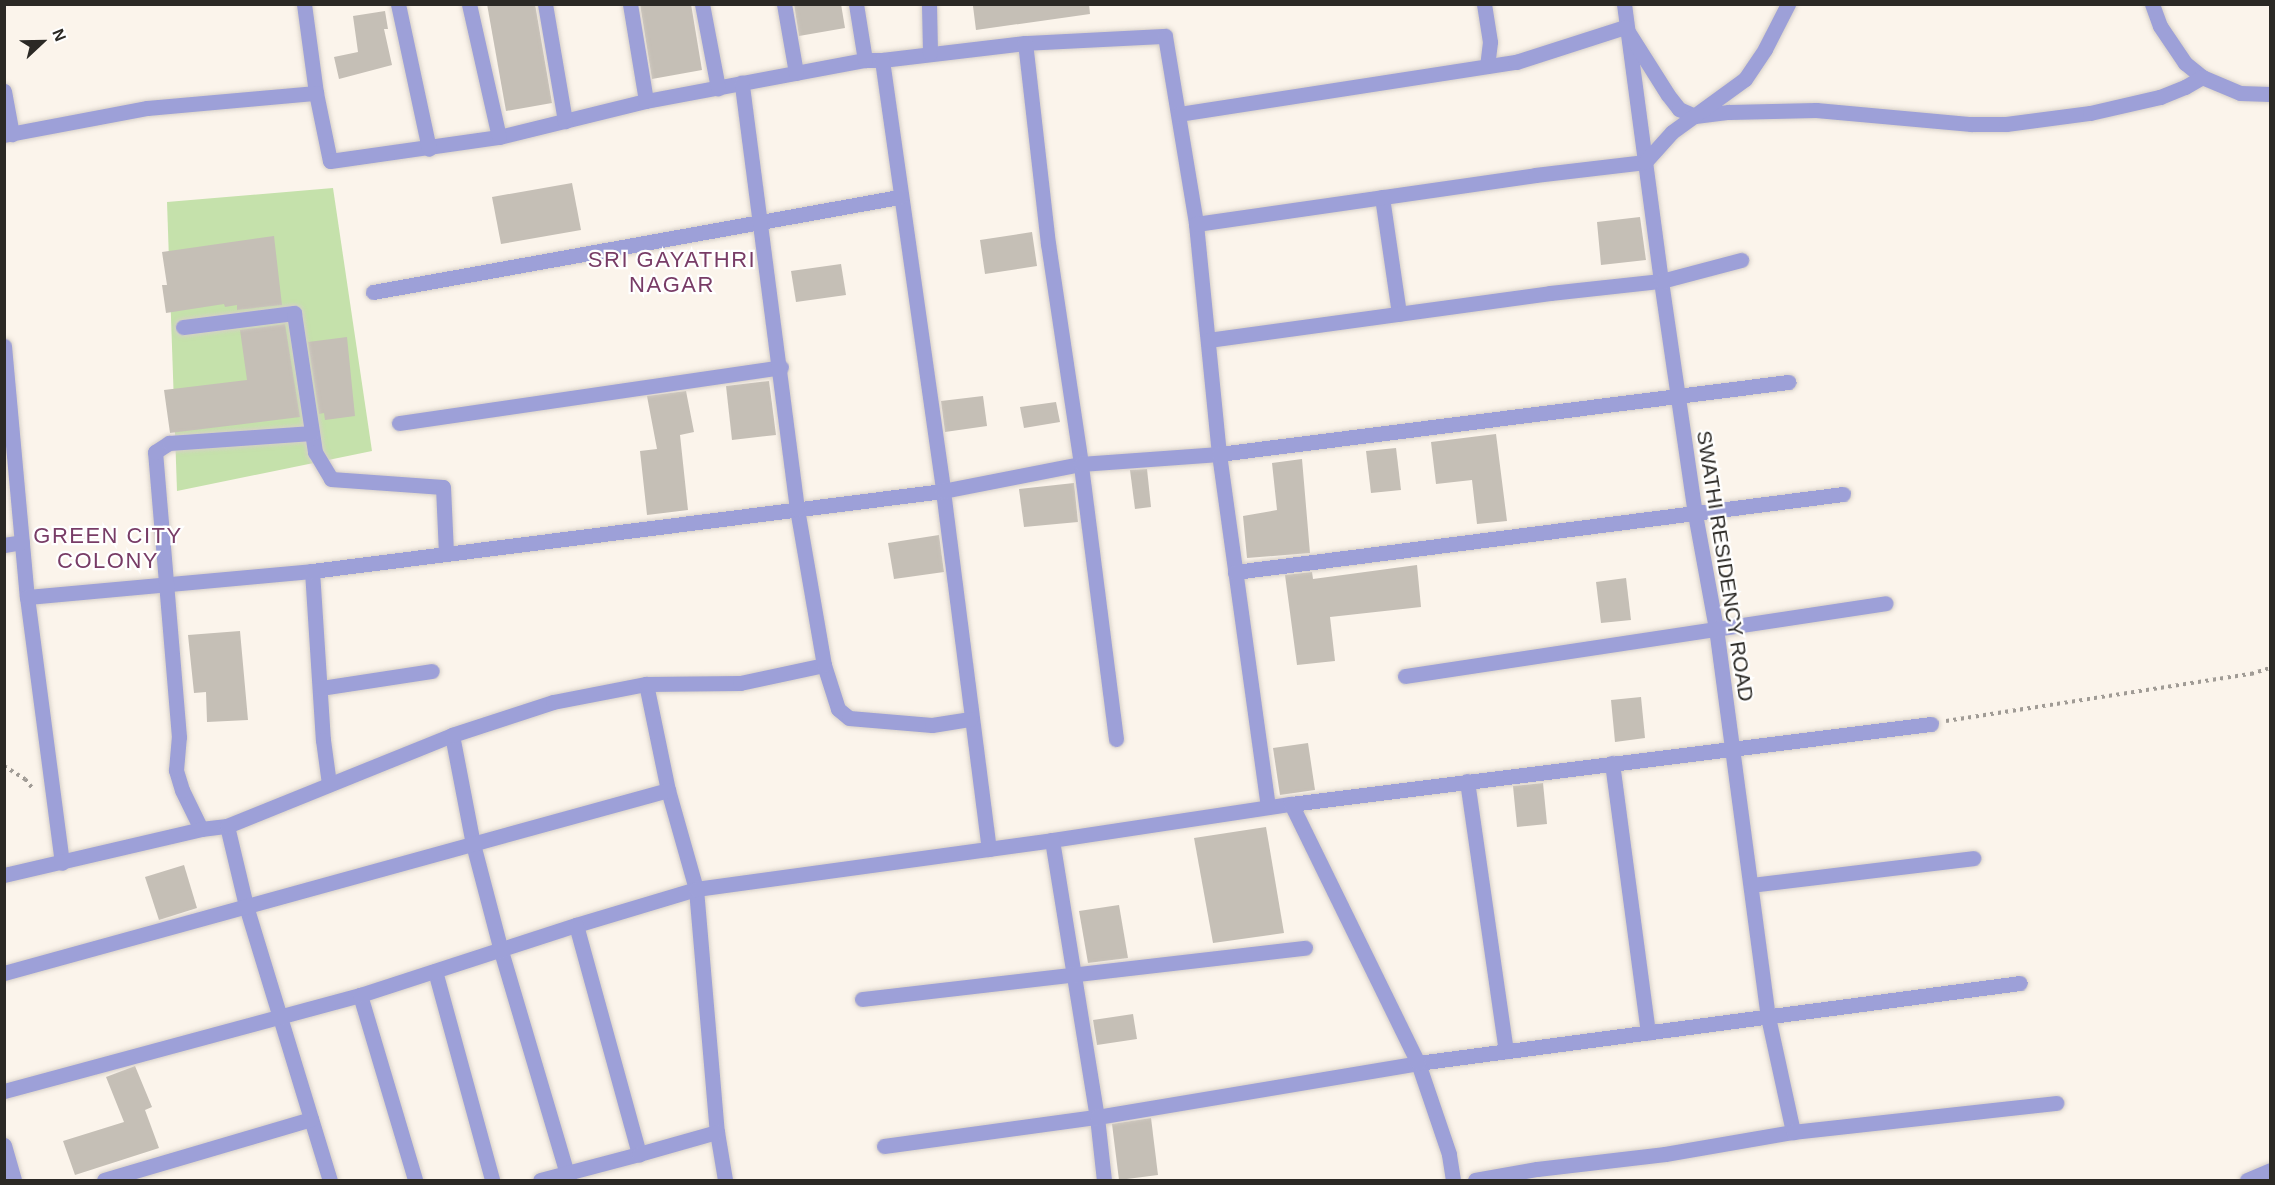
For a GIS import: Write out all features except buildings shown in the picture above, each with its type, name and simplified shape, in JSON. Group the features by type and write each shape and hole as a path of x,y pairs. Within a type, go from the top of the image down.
{"street":[{"path":"304,4 316,93 330,161 429,149 499,137 646,101 865,60 1025,43 1166,36 1196,224 1219,454 1268,807"},
{"path":"398,4 429,149"},
{"path":"470,4 499,137"},
{"path":"545,4 565,121"},
{"path":"630,4 646,101"},
{"path":"702,4 717,87"},
{"path":"784,4 796,73"},
{"path":"856,4 865,60"},
{"path":"929,4 930,53"},
{"path":"1484,4 1490,42 1487,66"},
{"name":"SWATHI RESIDENCY ROAD","path":"1624,4 1695,514 1716,628 1768,1017 1793,1132"},
{"path":"1196,224 1645,162 1672,132 1745,79 1765,49 1788,4"},
{"path":"2152,4 2160,26 2185,63 2202,77 2240,93 2271,94"},
{"path":"1179,114 1516,62 1626,27 1668,95 1679,108 1695,116 1729,112 1816,110 1971,124 2006,124 2090,113 2160,97 2202,77"},
{"path":"1025,43 1048,244 1081,464 1116,739"},
{"path":"882,60 899,197 943,491 989,849"},
{"path":"742,83 758,222 781,367 797,509 824,665 838,709 849,718 932,724 971,719"},
{"path":"4,91 8,134 147,108 316,93"},
{"path":"373,292 899,197"},
{"path":"1382,197 1399,314"},
{"path":"1208,340 1661,281 1741,260"},
{"path":"183,327 294,313 315,452 331,479 443,487 446,554"},
{"path":"4,346 27,597 62,863"},
{"path":"399,423 781,367"},
{"path":"27,597 312,571 943,491 1081,464 1219,454 1678,398 1788,382"},
{"path":"201,829 182,790 176,770 179,736 155,452 169,443 312,433"},
{"path":"1235,572 1844,494"},
{"path":"4,545 22,542"},
{"path":"312,571 329,784"},
{"path":"1405,676 1885,603"},
{"path":"4,875 201,829 227,826 452,735 553,702 646,684 740,683 824,665"},
{"path":"321,688 432,671"},
{"path":"646,684 668,790 696,889 717,1132 725,1180"},
{"path":"4,1091 360,995 696,889 1052,840 1268,807 1931,724"},
{"path":"452,735 473,844 501,951 568,1177"},
{"path":"1612,763 1648,1033"},
{"path":"1467,781 1506,1051"},
{"path":"4,973 668,790"},
{"path":"1291,804 1418,1063 1449,1154 1453,1180"},
{"path":"227,826 246,906 330,1180"},
{"path":"1052,840 1097,1117 1104,1180"},
{"path":"1750,885 1973,858"},
{"path":"576,926 639,1154"},
{"path":"862,999 1305,948"},
{"path":"435,970 492,1180"},
{"path":"884,1146 1097,1117 1418,1063 2020,983"},
{"path":"360,995 414,1180"},
{"path":"1475,1180 1537,1169 1665,1154 1793,1132 2056,1103"},
{"path":"104,1180 311,1119"},
{"path":"540,1180 568,1177 717,1132"},
{"path":"4,1144 14,1180"},
{"path":"2247,1180 2271,1170"}],"path":[{"path":"1931,724 2252,674 2271,668"},
{"path":"4,766 25,779 55,814"}],"green space":[{"path":"333,188 372,451 177,491 167,202"}],"district":[{"name":"SRI GAYATHRI NAGAR","path":"672,272"},
{"name":"GREEN CITY COLONY","path":"108,548"}]}
